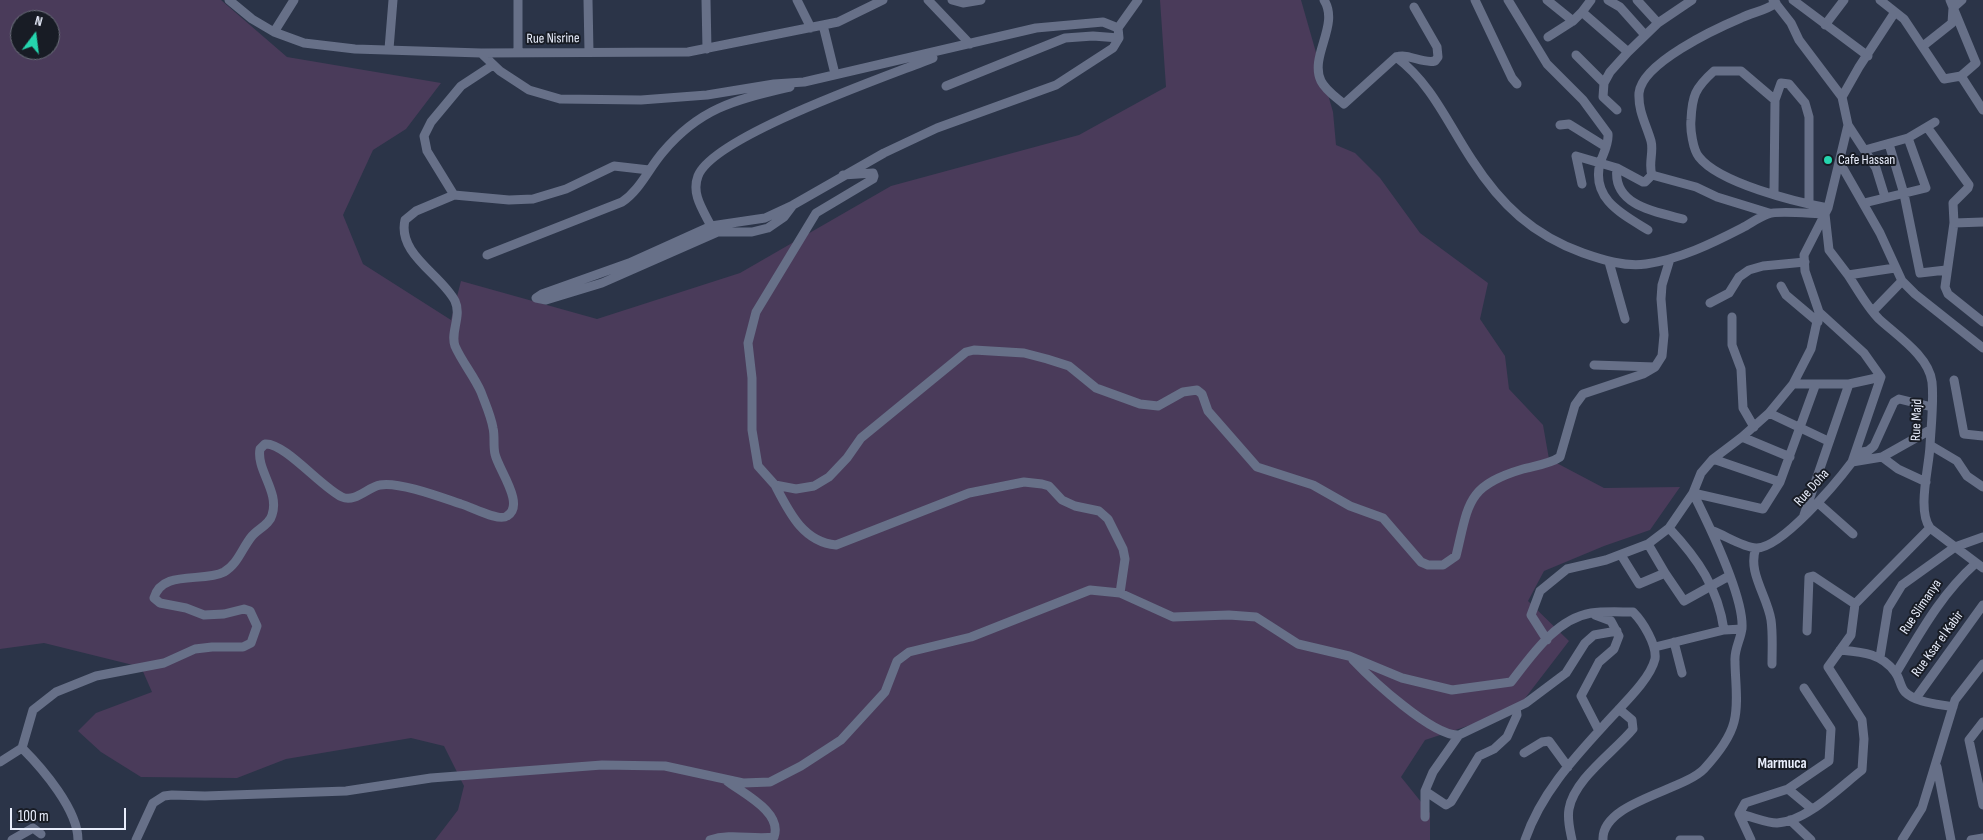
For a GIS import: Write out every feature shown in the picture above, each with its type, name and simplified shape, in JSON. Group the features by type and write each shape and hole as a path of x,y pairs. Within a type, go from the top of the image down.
{"street":[{"name":"Rue Nisrine","path":"229,0 252,19 274,32 304,43 329,47 481,53 664,52 706,49 838,22 883,0"},
{"path":"274,32 294,0"},
{"path":"389,50 393,0"},
{"path":"518,0 518,53"},
{"path":"588,0 589,52"},
{"path":"706,0 706,49"},
{"path":"797,0 811,28"},
{"path":"928,0 970,44"},
{"path":"952,0 963,2 982,0"},
{"path":"793,205 784,217 768,228 752,232 718,232 588,288 546,300 536,298 542,294 629,263 711,226 755,221 793,205 843,175 937,128 1056,85 1113,48 1120,38 1118,28 1138,0"},
{"path":"1324,0 1327,4 1328,25 1319,69 1321,80 1326,88 1344,104 1396,58 1404,55 1429,62 1435,61 1438,57 1437,47 1414,7"},
{"path":"1476,0 1512,78 1517,84"},
{"path":"1508,0 1547,64 1583,100 1608,134 1609,140 1601,162 1600,191 1611,206 1648,230"},
{"path":"1546,0 1573,21"},
{"path":"1548,37 1573,21 1591,0"},
{"path":"1608,0 1620,7 1645,35"},
{"path":"1637,0 1658,23"},
{"path":"1783,12 1792,0 1868,56"},
{"path":"1826,25 1844,0"},
{"path":"1880,0 1904,19 1944,79 1961,76 1976,63 1952,4"},
{"path":"1952,4 1962,0"},
{"path":"1617,110 1602,98 1604,83 1610,72 1658,23 1688,1"},
{"path":"1652,175 1650,169 1652,143 1640,114 1639,92 1645,78 1657,65 1717,28 1753,12 1768,10 1775,1 1799,40 1842,97 1848,125 1876,168 1886,197"},
{"path":"1923,46 1952,23 1952,4"},
{"path":"1582,12 1628,52"},
{"path":"1842,97 1858,68 1868,56 1895,12"},
{"path":"487,255 614,205 632,194 649,170 678,136 699,117 734,102 836,74 956,48 1036,28 1103,22 1118,28"},
{"path":"823,25 836,74"},
{"path":"946,86 1066,38 1093,36 1120,38"},
{"path":"711,226 697,197 696,182 702,167 720,150 751,132 806,108 956,48"},
{"path":"481,53 514,81 541,95 575,100 642,100 707,95 774,84 804,82"},
{"path":"1576,55 1604,83"},
{"path":"1396,58 1409,67 1437,100 1472,161 1503,202 1526,224 1566,247 1608,262 1644,265 1670,259 1707,246 1769,213"},
{"path":"454,195 427,151 424,136 431,122 461,86 493,65"},
{"path":"1774,100 1741,71 1714,71 1701,82 1692,98 1691,125 1698,156 1728,179 1827,211"},
{"path":"1961,76 1983,110"},
{"path":"1774,193 1774,100 1781,83 1789,84 1805,103 1809,117 1809,204"},
{"path":"1560,125 1569,124 1606,147"},
{"path":"1865,150 1908,138 1931,124 1969,185 1953,203 1954,223 1945,287 1948,294 1983,322"},
{"path":"1548,640 1531,615 1540,591 1567,570 1606,560 1648,544 1669,528 1693,493 1701,473 1713,459 1769,413 1793,384 1811,349 1819,312 1805,271 1804,255 1827,211 1848,125"},
{"path":"1864,203 1926,188 1908,138"},
{"path":"1889,144 1904,194 1920,273 1946,270"},
{"path":"1582,184 1576,156 1617,168 1642,182 1645,182 1652,175"},
{"path":"1840,163 1864,203 1902,281 1915,294 1983,348"},
{"path":"0,762 22,748 33,710 56,692 96,676 164,663 196,649 243,647 251,643 257,626 250,611 244,609 224,614 204,615 186,608 160,603 154,598 156,591 162,584 175,578 212,576 225,571 235,564 253,535 270,520 273,513 273,503 258,457 260,448 265,444 277,446 322,483 346,498 354,498 379,485 394,485 476,508 498,518 505,517 511,513 514,506 511,492 495,455 494,429 474,375 455,345 457,307 448,291 418,258 404,232 408,216 454,195 509,200 533,199 566,189 614,166 649,170"},
{"path":"1617,168 1616,182 1629,199 1656,212 1683,219"},
{"path":"843,175 873,173 874,176 816,213 756,312 748,343 752,378 752,430 758,466 775,485 792,517 814,540 836,545 969,493 1024,482 1049,486 1062,500 1075,506 1098,511 1108,519 1125,559 1120,593"},
{"path":"1652,175 1696,187 1717,197 1769,213 1827,211"},
{"name":"Rue Majd","path":"1827,211 1829,250 1873,311 1902,336 1927,368 1932,380 1925,521 1930,528"},
{"path":"1954,223 1983,222"},
{"path":"775,485 796,489 814,486 829,477 847,458 861,438 966,352 974,350 1024,353 1069,366 1096,388 1140,404 1158,406 1183,392 1198,390 1202,394 1208,411 1257,467 1313,485 1350,506 1383,518 1421,562 1428,565 1443,565 1456,556 1464,520 1477,491 1498,476 1560,457 1575,405 1583,394 1643,374 1655,367 1662,356 1664,346 1661,299 1662,285 1670,259"},
{"path":"1608,262 1624,319"},
{"path":"1710,303 1728,293 1739,277 1749,270 1763,266 1805,262"},
{"path":"1848,276 1895,268"},
{"path":"1873,311 1902,281"},
{"path":"1781,286 1786,295 1818,322"},
{"path":"1793,384 1815,386 1849,384 1881,377 1864,353 1819,312"},
{"path":"1732,317 1732,345 1741,369 1743,408 1754,427"},
{"path":"1594,365 1655,367"},
{"name":"Rue Doha","path":"1756,548 1768,546 1803,518 1852,462 1881,377"},
{"path":"1954,380 1964,434 1983,436"},
{"path":"1803,518 1849,384"},
{"path":"1693,493 1763,509 1780,482 1815,386"},
{"path":"1856,453 1868,451 1874,446 1894,402 1900,399 1932,407"},
{"path":"1769,413 1828,441"},
{"path":"1852,462 1882,457 1930,430"},
{"path":"1742,437 1790,457"},
{"path":"1930,445 1957,461 1967,476 1983,487"},
{"path":"1882,457 1905,473 1926,482"},
{"path":"1713,459 1780,482"},
{"path":"1603,840 1605,827 1613,818 1662,790 1691,778 1703,770 1727,740 1734,721 1734,650 1742,629 1741,611 1713,531 1693,493"},
{"path":"1818,503 1853,534"},
{"path":"1669,528 1703,567 1721,609 1724,630"},
{"path":"1740,814 1776,823 1790,820 1812,809 1862,770 1864,739 1862,720 1828,667 1851,635 1855,604 1930,528 1980,566"},
{"path":"1713,531 1756,548 1753,557 1753,568 1767,601 1771,619 1772,664"},
{"path":"1880,657 1888,608 1902,585 1954,547 1983,537"},
{"path":"1648,544 1684,601 1729,576"},
{"path":"1621,554 1639,584 1665,573"},
{"name":"Rue Slimanya","path":"1896,673 1937,605 1956,580 1980,566"},
{"path":"1807,631 1808,577 1813,576 1855,604"},
{"path":"136,840 153,803 164,796 172,795 206,796 346,791 431,778 602,765 665,766 743,783 770,782 801,766 841,740 885,692 897,662 909,652 971,637 1090,590 1120,593 1173,617 1229,615 1256,617 1298,644 1349,656 1402,678 1452,690 1511,682 1536,649 1548,640 1559,627 1590,613 1633,612 1643,622 1654,647 1653,665 1635,690 1542,799 1525,840"},
{"name":"Rue Ksar el Kabir","path":"1916,698 1983,605"},
{"path":"1590,613 1611,622 1620,636 1614,649 1599,662 1581,696 1599,731"},
{"path":"1654,647 1724,630 1742,629"},
{"path":"1349,656 1367,675 1420,718 1451,735 1458,735 1526,703 1566,673 1585,643 1594,635 1617,631"},
{"path":"1674,642 1682,673"},
{"path":"1840,650 1880,657 1896,673 1905,692 1916,698 1953,708"},
{"path":"1902,840 1922,808 1955,700 1983,664"},
{"path":"1751,840 1740,814 1745,803 1788,790 1829,761 1831,729 1804,688"},
{"path":"1425,791 1446,805 1451,802 1479,756 1494,749 1507,737 1514,727 1517,715 1516,708"},
{"path":"1572,840 1568,822 1569,808 1580,782 1618,748 1633,729 1632,720 1619,709"},
{"path":"1983,722 1969,740 1983,805"},
{"path":"1425,817 1425,791 1433,772 1458,735"},
{"path":"1524,753 1542,742 1549,741 1568,767"},
{"path":"22,748 35,761 65,802 75,822 78,840"},
{"path":"1936,764 1951,840"},
{"path":"710,840 726,837 764,839 774,837 776,830 774,822 755,798 739,791 725,779"},
{"path":"1788,790 1812,809"},
{"path":"1790,820 1811,840"},
{"path":"12,840 33,828 41,834"},
{"path":"1970,840 1983,838"},
{"path":"1680,840 1700,840"}],"shaded area":[{"path":"0,0 221,0 287,57 441,83 406,129 373,150 343,215 363,264 451,320 461,281 597,319 740,273 891,186 1079,135 1166,87 1160,0 1301,0 1333,112 1336,145 1355,153 1380,178 1420,233 1488,283 1480,319 1505,356 1509,389 1543,425 1549,459 1604,488 1680,487 1650,530 1604,546 1544,571 1528,601 1569,641 1516,710 1425,740 1401,777 1430,813 1430,840 435,840 458,810 464,786 444,746 411,738 286,759 237,778 141,777 101,752 78,731 96,713 152,692 141,667 44,643 0,649"}],"place":[{"name":"Cafe Hassan","path":"1828,160"}],"district":[{"name":"Marmuca","path":"1782,764"}]}
